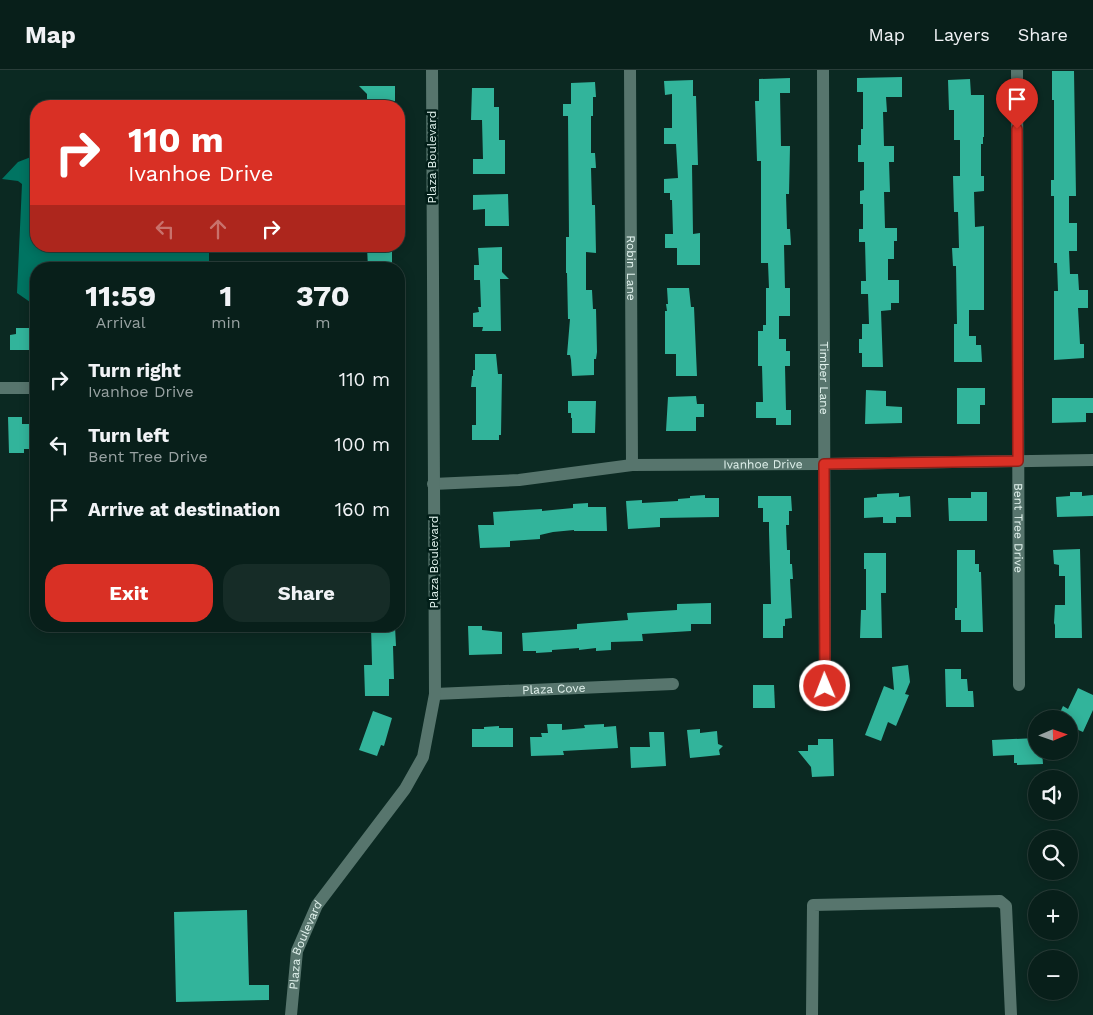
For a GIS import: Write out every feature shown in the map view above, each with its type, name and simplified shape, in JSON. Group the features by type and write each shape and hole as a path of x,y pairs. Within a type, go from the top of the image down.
{"street":[{"name":"Plaza Boulevard","path":"291,1015 297,951 317,905 405,789 423,756 435,694 432,70"},
{"name":"Robin Lane","path":"630,70 632,465"},
{"name":"Timber Lane","path":"823,70 825,686"},
{"name":"Bent Tree Drive","path":"1017,70 1020,685"},
{"path":"0,388 30,388"},
{"name":"Ivanhoe Drive","path":"433,484 519,480 632,465 1093,460"},
{"name":"Plaza Cove","path":"435,694 673,684"},
{"path":"812,1015 813,905 1000,901 1006,906 1011,1015"}],"shaded area":[{"path":"30,157 30,252 209,252 209,262 30,262 30,302 17,293 22,184 18,181 2,179 18,162"}],"building":[{"path":"1052,71 1074,71 1076,196 1069,196 1069,223 1077,223 1077,251 1069,251 1070,274 1078,274 1079,290 1088,290 1088,308 1078,308 1080,344 1084,344 1084,358 1054,360 1054,291 1058,291 1057,263 1054,263 1054,196 1051,196 1051,180 1054,180"},
{"path":"902,77 902,97 886,97 887,112 883,112 884,146 894,146 894,162 889,162 890,192 884,192 885,228 897,228 897,241 894,241 894,259 888,259 888,280 899,280 899,303 891,303 891,310 881,311 883,367 862,367 859,339 862,339 862,324 869,324 868,294 861,294 861,281 866,281 865,242 859,242 859,229 863,229 863,204 860,204 860,191 864,190 864,162 858,162 858,145 861,145 861,129 863,129 863,92 857,92 857,78"},
{"path":"790,78 790,93 780,93 781,146 790,146 789,194 786,194 787,229 790,229 791,245 784,245 785,288 790,288 790,316 779,316 779,339 786,339 786,351 790,351 790,366 785,366 786,410 791,410 791,425 776,425 776,418 756,418 756,402 763,402 762,366 758,366 758,331 763,331 763,325 766,325 766,288 769,288 768,263 761,263 761,161 757,161 755,101 759,101 759,79"},
{"path":"970,79 971,95 984,95 984,137 983,144 981,144 981,176 984,176 984,191 974,192 975,227 984,226 984,310 969,310 969,336 976,336 976,345 981,345 982,362 954,362 954,324 957,324 956,266 953,266 952,248 959,248 958,212 954,212 953,176 960,176 960,140 954,140 954,110 949,110 948,80"},
{"path":"693,80 693,96 696,96 698,165 692,165 693,234 700,233 700,265 677,265 677,248 665,248 665,234 673,234 672,200 670,200 670,193 664,193 664,179 678,178 676,144 664,144 664,128 672,128 672,94 665,95 664,81"},
{"path":"595,82 596,97 593,97 593,116 591,116 591,153 595,153 596,168 591,168 592,205 595,205 596,253 586,252 586,290 592,290 593,309 596,309 597,352 596,359 594,359 594,375 572,376 570,355 567,355 570,319 568,319 566,273 566,237 569,237 568,116 563,116 563,104 571,104 571,83"},
{"path":"359,86 395,86 395,100 367,100 367,94"},
{"path":"472,88 494,88 494,107 499,107 499,140 505,140 505,174 473,174 473,159 483,159 482,120 471,120"},
{"path":"508,194 509,226 485,226 485,209 473,210 473,195"},
{"path":"502,247 502,272 509,279 500,279 501,331 482,331 483,327 473,327 473,313 479,312 478,307 481,307 480,280 474,280 474,265 479,265 478,248"},
{"path":"367,252 392,252 392,262 368,262"},
{"path":"667,288 689,288 691,307 694,307 697,376 676,376 676,354 665,354"},
{"path":"16,328 30,328 30,350 10,350 10,335 16,334"},
{"path":"475,354 496,354 498,374 502,374 501,435 499,435 499,440 472,440 472,425 476,425 476,387 471,387 473,370 475,370"},
{"path":"957,388 985,388 985,405 980,405 980,424 957,424"},
{"path":"866,390 886,391 886,406 902,407 902,423 865,424"},
{"path":"696,396 697,404 704,404 704,417 696,417 696,431 666,431 668,397"},
{"path":"1052,398 1093,398 1093,413 1086,413 1086,422 1052,423"},
{"path":"568,401 596,401 595,433 572,433 572,418 571,413 568,413"},
{"path":"8,417 22,417 22,424 30,424 30,449 24,449 24,453 9,453"},
{"path":"971,492 987,492 987,521 949,521 948,498 971,498"},
{"path":"1070,492 1082,492 1082,496 1093,495 1093,516 1057,517 1056,497 1070,496"},
{"path":"899,493 899,497 910,496 911,517 896,517 896,523 883,523 883,517 864,518 864,498 877,497 877,494"},
{"path":"705,495 705,498 719,498 719,517 660,518 660,527 628,529 626,501 642,500 642,503 678,501 678,499 690,498 690,496"},
{"path":"758,496 791,496 792,511 789,511 789,525 786,525 787,550 790,550 793,579 790,579 792,618 785,619 783,638 763,638 763,604 771,604 769,522 763,522 763,508 758,508"},
{"path":"588,503 588,507 606,507 607,531 574,530 553,532 540,535 540,539 510,541 510,547 480,548 478,525 494,525 493,512 542,509 542,511 573,508 573,504"},
{"path":"1080,549 1082,638 1055,638 1055,605 1065,605 1065,576 1059,576 1059,565 1054,564 1053,550"},
{"path":"957,550 975,550 975,564 979,564 979,572 981,572 983,632 961,632 961,620 955,620 955,608 957,608"},
{"path":"864,553 886,553 886,593 881,593 882,638 860,638 861,610 866,610"},
{"path":"711,603 711,624 691,624 691,631 642,634 643,641 611,642 611,650 596,651 596,648 579,650 579,648 536,653 536,651 523,651 522,633 577,629 577,624 628,620 627,613 677,610 677,604"},
{"path":"468,626 482,626 482,630 502,632 502,654 469,655"},
{"path":"371,632 395,632 396,646 393,646 394,679 389,679 389,696 365,696 364,665 372,665"},
{"path":"908,665 910,682 905,694 909,695 896,726 888,722 881,741 865,735 884,686 894,690 892,667"},
{"path":"945,669 961,669 961,679 967,679 968,691 973,691 974,707 946,707"},
{"path":"753,685 774,685 775,708 753,708"},
{"path":"1078,688 1093,695 1093,710 1083,732 1078,730 1078,710 1061,710 1063,706 1068,709"},
{"path":"373,711 392,718 384,746 381,745 377,756 359,750"},
{"path":"547,724 562,724 562,730 585,728 584,725 604,724 604,727 616,726 618,748 563,751 564,755 531,756 530,737 542,737 541,733 548,733"},
{"path":"499,726 499,728 513,728 513,747 472,747 472,729"},
{"path":"700,729 700,733 717,731 718,744 723,746 719,750 720,755 690,758 687,730"},
{"path":"649,732 664,732 666,766 631,768 630,747 650,747"},
{"path":"1028,738 1028,760 1043,760 1043,764 1017,765 1017,763 1014,763 1014,755 993,756 992,740"},
{"path":"818,739 833,739 834,776 812,777 811,767 798,751 808,751 808,745 818,745"},
{"path":"247,910 249,985 269,985 269,1000 176,1002 174,912"}],"route":[{"path":"825,686 824,464 1018,461 1017,129"}]}
